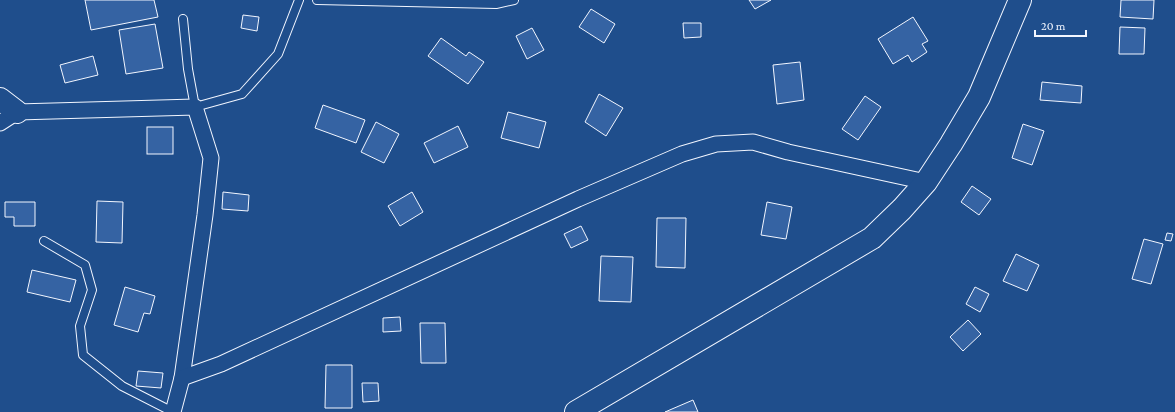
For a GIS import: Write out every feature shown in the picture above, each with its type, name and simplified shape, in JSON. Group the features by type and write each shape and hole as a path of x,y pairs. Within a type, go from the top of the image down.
{"main road":[{"path":"576,412 872,238 902,209 926,182 979,97 1020,0"}],"street":[{"path":"6,111 195,107 211,158 205,215 182,378 173,412"},
{"path":"182,378 221,364 578,199 682,154 716,144 753,142 788,152 926,182"}],"lane":[{"path":"182,19 188,69 195,107 242,94 278,54 299,0"},
{"path":"317,0 496,4 514,0"},
{"path":"44,241 85,265 92,290 80,326 83,355 122,386 173,412"}],"building":[{"path":"85,0 154,0 158,17 91,30"},
{"path":"749,0 771,0 755,9"},
{"path":"1121,0 1154,0 1153,19 1120,17"},
{"path":"591,9 615,24 604,43 579,27"},
{"path":"243,15 259,17 257,31 241,28"},
{"path":"913,17 928,41 922,44 927,52 912,62 908,55 893,64 878,39"},
{"path":"683,23 701,23 701,37 684,38"},
{"path":"155,24 163,68 126,74 119,30"},
{"path":"1120,27 1145,28 1144,54 1119,54"},
{"path":"532,28 544,50 527,59 516,36"},
{"path":"441,38 466,56 469,52 484,62 468,84 428,56"},
{"path":"93,56 98,75 65,83 60,65"},
{"path":"800,62 804,100 777,104 773,65"},
{"path":"1042,82 1082,86 1081,103 1040,100"},
{"path":"599,94 623,108 606,136 585,122"},
{"path":"865,96 881,107 858,140 842,129"},
{"path":"323,105 365,120 356,143 315,128"},
{"path":"508,112 546,122 539,148 501,138"},
{"path":"376,122 399,134 384,163 361,152"},
{"path":"1023,124 1044,131 1032,165 1012,158"},
{"path":"458,126 468,147 434,163 424,143"},
{"path":"147,127 173,127 173,154 147,154"},
{"path":"972,186 991,199 979,215 961,202"},
{"path":"223,192 249,195 248,211 222,209"},
{"path":"412,192 423,212 400,226 388,206"},
{"path":"97,201 123,202 122,243 96,242"},
{"path":"5,202 35,202 35,226 14,226 14,217 5,217"},
{"path":"767,202 792,207 786,239 761,235"},
{"path":"657,218 686,218 685,268 656,267"},
{"path":"581,226 588,240 571,248 564,234"},
{"path":"1167,233 1173,234 1171,241 1165,240"},
{"path":"1144,239 1163,244 1151,284 1132,279"},
{"path":"1016,254 1039,265 1027,291 1003,281"},
{"path":"601,256 633,257 631,302 599,301"},
{"path":"32,270 76,280 70,302 27,292"},
{"path":"125,287 155,296 150,314 144,313 138,332 114,325"},
{"path":"975,287 989,294 980,312 966,304"},
{"path":"400,317 401,331 383,332 383,318"},
{"path":"968,320 981,334 963,351 950,337"},
{"path":"420,323 445,323 446,363 421,363"},
{"path":"326,365 352,365 352,408 325,408"},
{"path":"138,371 163,373 161,388 136,386"},
{"path":"362,383 378,383 379,401 363,402"},
{"path":"693,400 698,412 665,412"}]}
